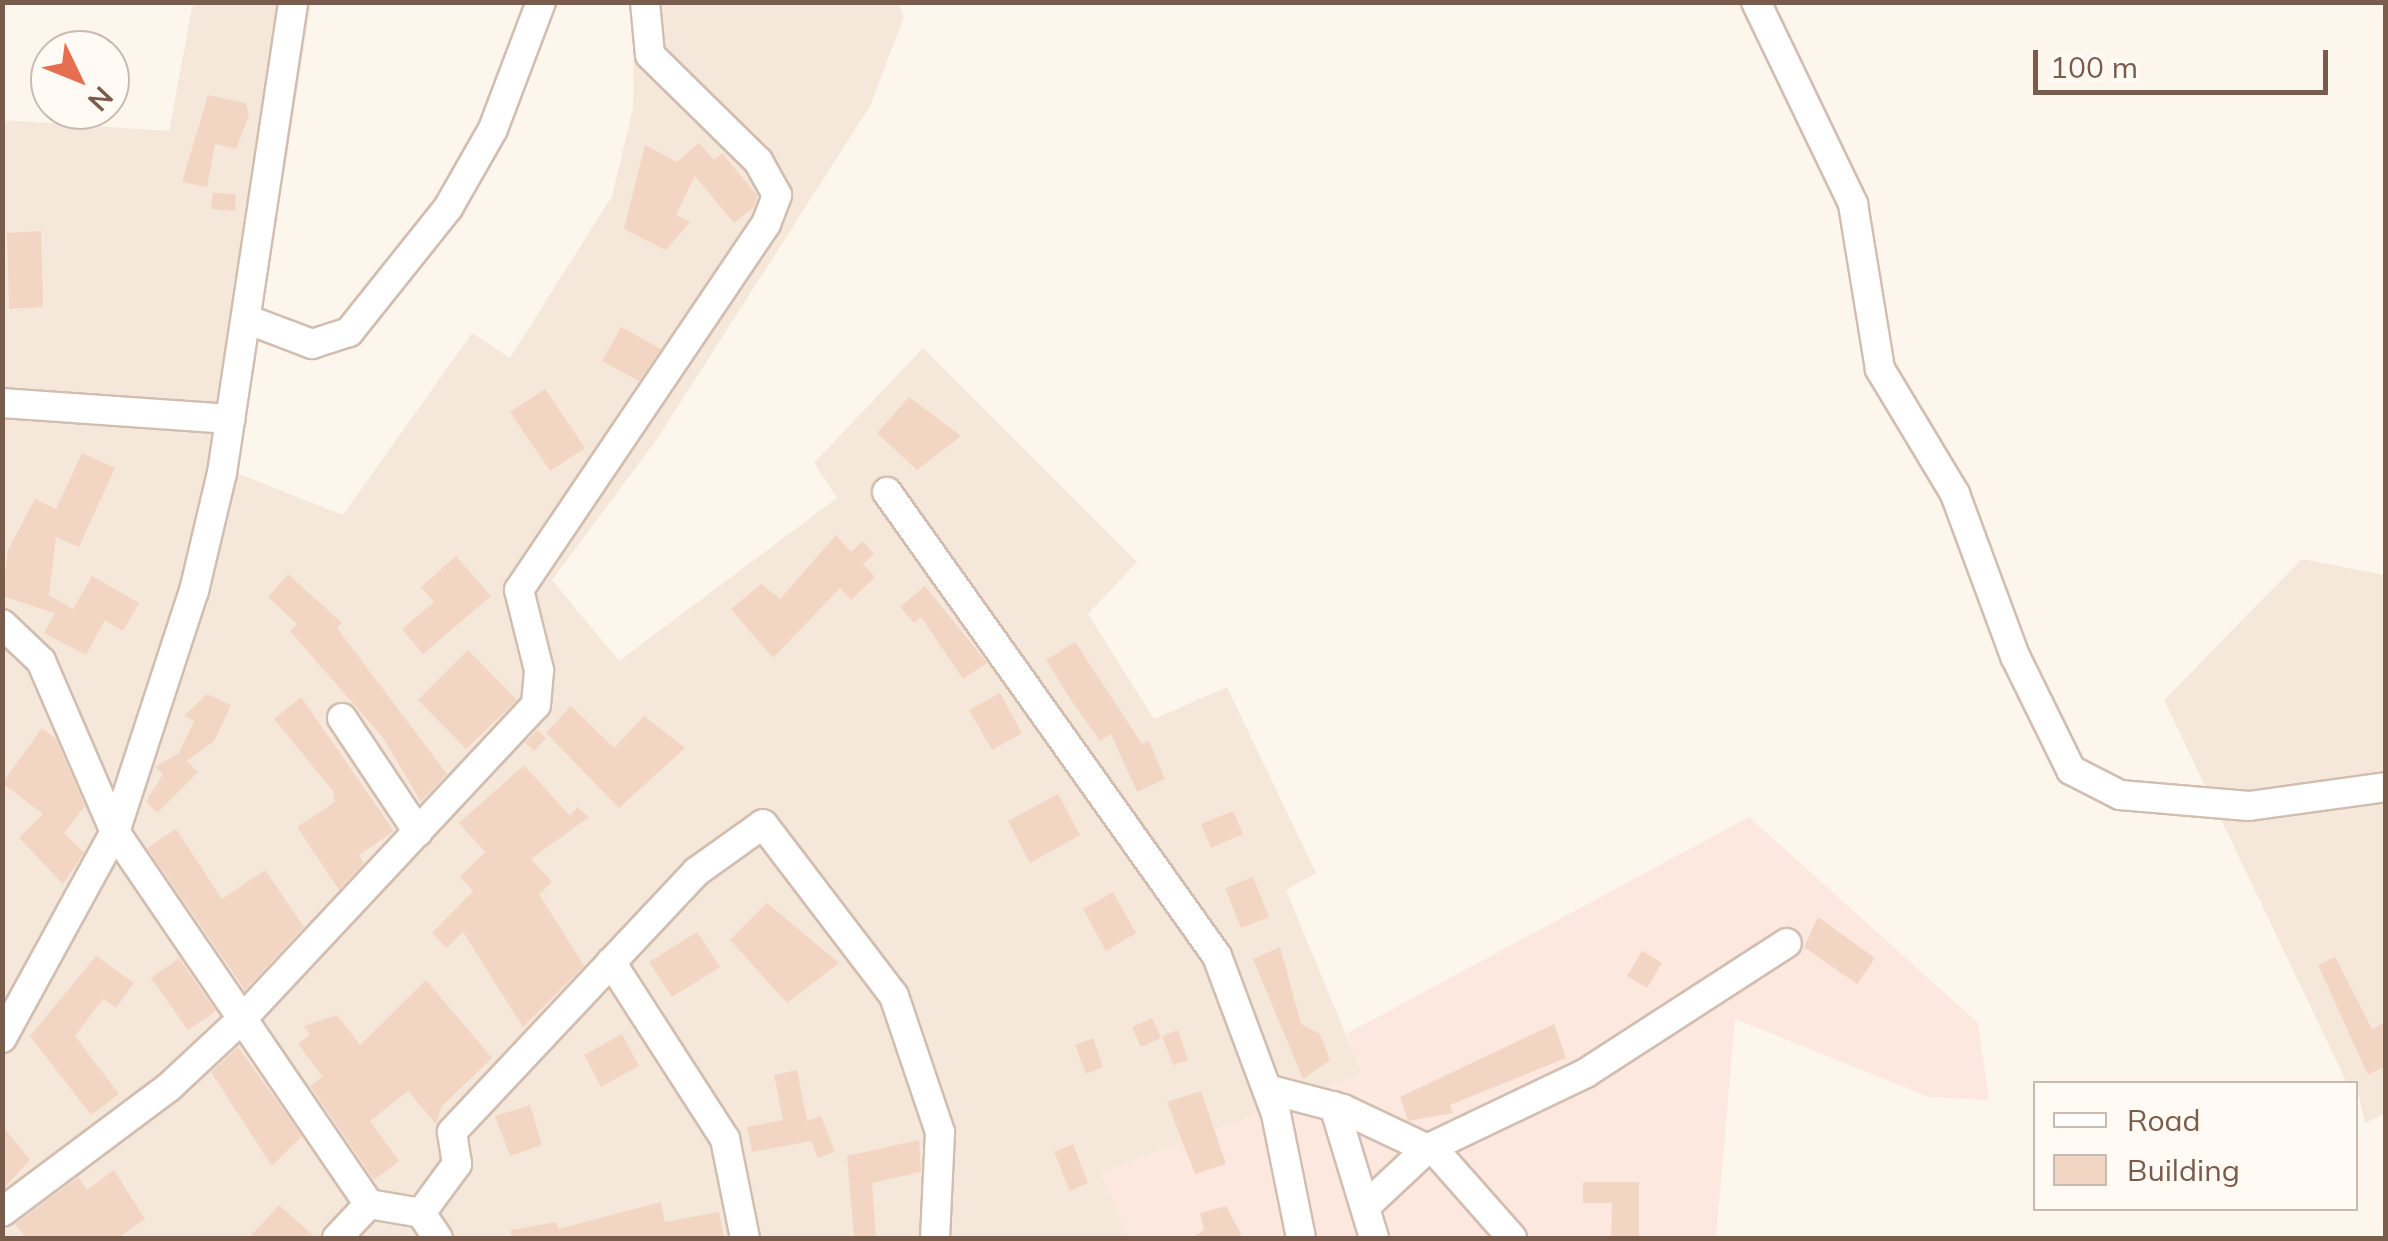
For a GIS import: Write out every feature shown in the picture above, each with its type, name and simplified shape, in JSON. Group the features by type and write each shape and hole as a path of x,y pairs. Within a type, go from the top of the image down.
{"street":[{"path":"2,1038 115,832 194,591 230,419 293,2"},
{"path":"246,319 312,344 349,332 448,208 493,129 541,2"},
{"path":"2,1212 169,1087 242,1019 536,705 538,670 519,590 766,224 777,196 758,161 650,55 645,2"},
{"path":"1756,2 1854,204 1880,369 1955,494 2015,656 2071,770 2120,795 2249,806 2386,787"},
{"path":"2,403 230,419"},
{"path":"887,492 1217,956 1266,1089 1301,1238"},
{"path":"2,624 40,662 115,832 369,1204 421,1213 438,1238"},
{"path":"342,718 418,832"},
{"path":"421,1213 457,1164 452,1132 696,872 763,824 894,996 940,1132 935,1238"},
{"path":"1366,1206 1427,1149 1586,1072 1787,943"},
{"path":"610,962 725,1139 745,1238"},
{"path":"1266,1089 1334,1106 1427,1149 1512,1238"},
{"path":"1334,1106 1374,1238"},
{"path":"337,1238 369,1204"}],"shaded area":[{"path":"193,3 311,3 237,473 343,515 472,333 510,358 612,196 633,108 634,3 898,3 904,17 870,106 657,439 552,580 619,661 837,498 814,463 923,348 1137,562 1088,614 1154,719 1227,687 1316,873 1286,890 1362,1074 1101,1173 1130,1238 3,1238 2,120 30,122 30,130 169,131"},
{"path":"2302,559 2385,575 2385,1114 2365,1123 2358,1081 2346,1081 2164,700"},
{"path":"1749,817 1978,1023 1989,1100 1929,1097 1735,1019 1716,1238 1130,1238 1101,1173 1362,1074 1346,1034"}],"building":[{"path":"208,95 246,103 249,115 236,149 215,144 207,187 182,182"},
{"path":"699,143 714,160 722,153 757,195 754,207 734,223 695,176 676,215 690,222 666,250 624,229 645,145 677,162"},
{"path":"213,193 236,194 235,211 211,209"},
{"path":"41,231 43,307 9,309 7,233"},
{"path":"621,327 661,349 639,381 602,361"},
{"path":"545,389 585,448 550,471 510,412"},
{"path":"909,397 961,436 917,470 877,433"},
{"path":"82,453 115,468 79,547 56,537 49,595 73,609 92,576 139,603 123,631 105,620 86,655 44,633 55,613 2,596 8,550 35,499 56,509"},
{"path":"836,535 851,552 863,541 874,554 863,564 875,577 851,600 840,588 773,658 731,609 761,584 780,599"},
{"path":"456,556 491,596 423,654 402,629 434,602 421,587"},
{"path":"288,574 342,623 337,628 447,774 421,802 384,739 290,631 297,624 268,597"},
{"path":"925,586 987,663 963,679 921,617 914,623 900,607"},
{"path":"1075,642 1142,744 1149,741 1165,779 1137,792 1111,734 1100,741 1071,700 1046,660"},
{"path":"468,650 517,700 466,749 418,700"},
{"path":"1000,693 1022,733 992,750 969,710"},
{"path":"207,694 231,705 214,741 187,761 198,772 157,813 146,802 163,774 155,767 179,753 194,721 184,716"},
{"path":"301,697 394,831 359,855 364,863 339,890 297,827 335,802 333,791 274,719"},
{"path":"571,706 614,748 644,716 685,748 619,808 546,733"},
{"path":"42,728 56,739 85,806 64,833 84,853 63,884 19,838 43,814 2,783"},
{"path":"537,730 546,738 534,751 525,743"},
{"path":"524,765 570,816 577,807 589,817 531,859 552,882 539,894 584,966 523,1027 463,932 447,948 432,933 473,891 460,877 485,852 459,823"},
{"path":"1058,794 1080,835 1030,863 1008,821"},
{"path":"1233,811 1243,834 1211,848 1201,824"},
{"path":"176,829 222,899 265,870 304,927 245,990 147,848"},
{"path":"1253,877 1269,917 1241,928 1225,888"},
{"path":"1113,892 1136,933 1106,951 1083,909"},
{"path":"767,903 839,963 787,1003 730,940"},
{"path":"1818,917 1875,958 1857,984 1804,947"},
{"path":"697,932 720,967 672,997 649,962"},
{"path":"1280,947 1301,1024 1320,1034 1330,1060 1303,1079 1253,959"},
{"path":"1642,951 1662,963 1647,988 1627,976"},
{"path":"96,956 134,983 116,1008 103,999 75,1036 119,1094 91,1115 30,1036"},
{"path":"2335,957 2372,1029 2386,1022 2386,1066 2368,1075 2318,965"},
{"path":"179,958 216,1011 188,1030 151,978"},
{"path":"426,980 492,1058 442,1106 436,1124 408,1091 370,1121 399,1161 374,1180 310,1086 323,1077 298,1044 310,1035 304,1026 337,1015 360,1045"},
{"path":"1152,1018 1161,1038 1141,1047 1132,1027"},
{"path":"1554,1024 1566,1058 1450,1105 1453,1113 1408,1121 1400,1097"},
{"path":"1178,1030 1188,1060 1173,1065 1162,1036"},
{"path":"622,1034 639,1066 601,1087 584,1055"},
{"path":"1093,1038 1103,1067 1086,1074 1075,1045"},
{"path":"238,1047 302,1136 272,1166 211,1072"},
{"path":"797,1070 807,1121 821,1116 835,1152 818,1158 811,1141 752,1152 747,1127 783,1120 774,1075"},
{"path":"1201,1091 1226,1164 1195,1174 1167,1102"},
{"path":"530,1105 542,1145 510,1156 495,1116"},
{"path":"2,1125 30,1160 2,1190"},
{"path":"919,1140 921,1172 872,1183 876,1238 854,1238 847,1156"},
{"path":"1073,1144 1088,1183 1070,1191 1054,1152"},
{"path":"114,1170 145,1219 118,1238 26,1238 15,1224 78,1177 87,1190"},
{"path":"1583,1182 1639,1182 1639,1238 1611,1238 1612,1203 1583,1203"},
{"path":"661,1202 665,1222 719,1212 724,1238 511,1238 511,1230 556,1222 558,1229"},
{"path":"279,1205 316,1238 249,1238"},
{"path":"1226,1206 1243,1238 1192,1238 1204,1230 1200,1213"}]}
